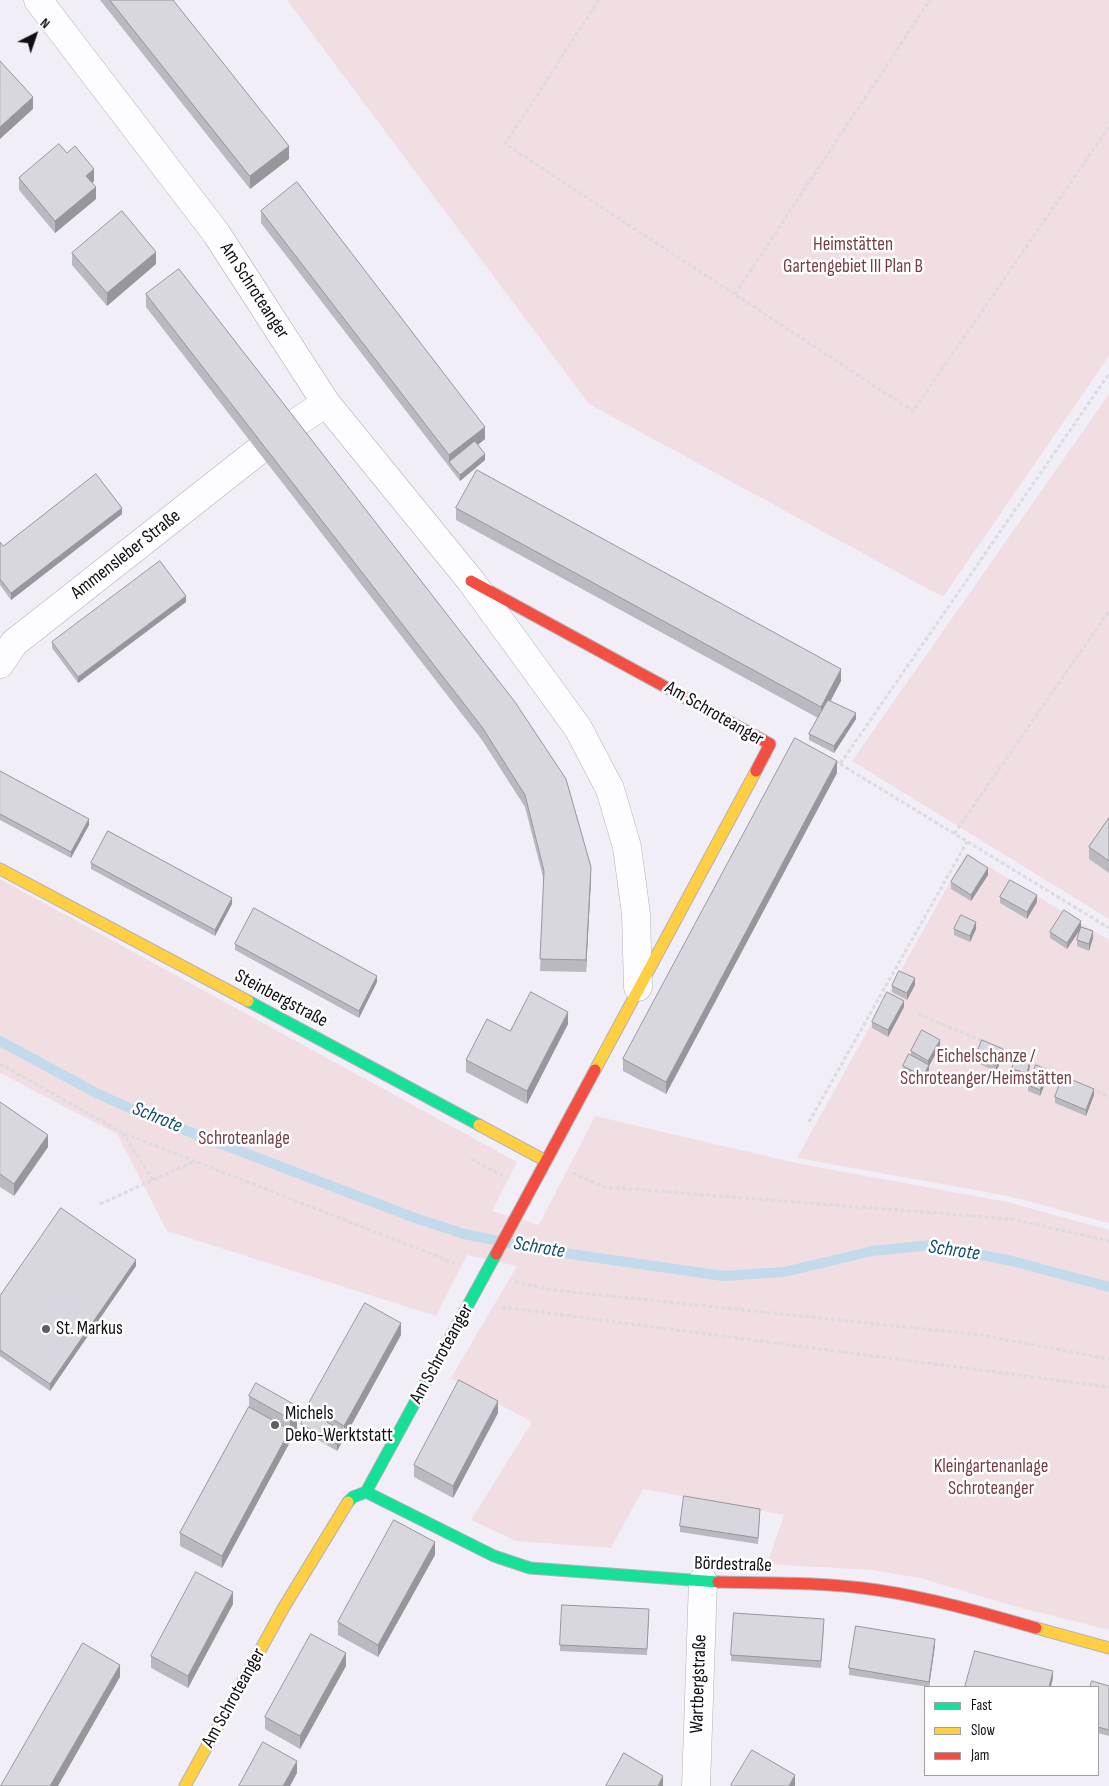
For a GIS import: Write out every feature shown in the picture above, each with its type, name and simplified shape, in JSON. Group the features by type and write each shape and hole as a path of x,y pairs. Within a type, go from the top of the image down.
{"street":[{"name":"Am Schroteanger","path":"38,0 216,233 326,403 471,581 578,728 610,789 623,830 634,890 638,988"},
{"path":"291,426 326,403"},
{"name":"Ammensleber Straße","path":"0,664 14,643 258,451"},
{"name":"Am Schroteanger","path":"185,1786 284,1607 344,1507 353,1497 366,1492 492,1264 770,744 471,581"},
{"name":"Steinbergstraße","path":"0,868 546,1160"},
{"name":"Bördestraße","path":"366,1492 494,1556 530,1568 702,1582 842,1586 894,1593 946,1603 1109,1648"},
{"name":"Wartbergstraße","path":"696,1786 702,1582"}],"path":[{"path":"599,0 505,144 913,411 1109,128"},
{"path":"735,294 930,0"},
{"path":"840,764 1109,374"},
{"path":"954,834 1109,611"},
{"path":"832,760 1109,928"},
{"path":"809,1122 967,842"},
{"path":"918,1014 1072,1081"},
{"path":"0,1064 122,1133 466,1267"},
{"path":"1082,1085 1109,1097"},
{"path":"122,1133 154,1180"},
{"path":"546,1160 604,1187 1012,1219 1109,1241"},
{"path":"100,1204 193,1162"},
{"path":"509,1280 553,1290 982,1335 1109,1359"},
{"path":"492,1306 1109,1387"}],"green space":[{"name":"Heimstätten Gartengebiet III Plan B","path":"287,0 1109,0 1109,356 943,597 589,404"},
{"path":"1109,394 1109,919 852,761"},
{"name":"Eichelschanze / Schroteanger/Heimstätten","path":"966,853 1109,940 1109,1223 1008,1196 797,1158"},
{"path":"0,879 517,1162 492,1211 539,1225 595,1116 796,1163 1007,1202 1109,1230 1109,1630 1013,1606 920,1578 872,1570 767,1564 784,1515 643,1489 611,1548 516,1541 471,1520 532,1422 451,1378 517,1266 467,1255 436,1316 167,1231 117,1134 0,1073"}],"building":[{"path":"110,0 173,0 289,146 250,176"},
{"path":"0,61 33,97 0,127"},
{"path":"59,144 67,153 75,146 94,169 86,176 96,187 55,221 19,178"},
{"path":"297,182 485,427 449,455 261,211"},
{"path":"122,211 156,252 107,293 72,253"},
{"path":"179,269 515,702 566,779 591,867 586,960 540,959 544,871 525,795 482,727 146,294"},
{"path":"475,441 485,454 460,475 449,462"},
{"path":"477,470 841,669 821,707 456,508"},
{"path":"96,474 122,508 11,593 0,579 0,542 3,546"},
{"path":"160,561 186,596 78,677 52,642"},
{"path":"828,700 856,713 834,746 809,734"},
{"path":"795,738 837,761 666,1082 623,1059"},
{"path":"0,771 89,819 71,852 0,814"},
{"path":"1109,818 1109,861 1089,847"},
{"path":"108,831 232,898 215,930 91,863"},
{"path":"968,855 988,868 971,895 951,882"},
{"path":"1010,880 1037,895 1027,912 1000,897"},
{"path":"254,908 377,976 359,1011 235,944"},
{"path":"1064,910 1081,921 1067,943 1050,932"},
{"path":"961,915 976,922 970,936 954,929"},
{"path":"1081,927 1093,931 1089,944 1077,940"},
{"path":"899,971 915,978 907,993 892,986"},
{"path":"531,992 568,1012 527,1091 466,1060 487,1019 510,1031"},
{"path":"887,992 904,1001 888,1030 872,1022"},
{"path":"922,1030 940,1040 928,1061 911,1051"},
{"path":"982,1040 1003,1049 996,1065 976,1056"},
{"path":"909,1054 929,1065 923,1076 903,1066"},
{"path":"1015,1057 1030,1060 1027,1073 1012,1069"},
{"path":"1036,1065 1048,1070 1040,1090 1028,1085"},
{"path":"1063,1076 1094,1089 1086,1110 1055,1097"},
{"path":"0,1102 48,1135 14,1184 0,1174"},
{"name":"St. Markus","path":"61,1208 136,1260 50,1384 0,1350 0,1296"},
{"path":"365,1303 401,1323 344,1426 308,1405"},
{"path":"459,1380 498,1401 453,1486 414,1465"},
{"path":"256,1383 297,1406 290,1419 249,1396"},
{"path":"249,1407 290,1430 222,1556 180,1533"},
{"path":"308,1411 344,1432 337,1444 301,1424"},
{"path":"684,1496 760,1509 758,1538 680,1526"},
{"path":"394,1520 435,1542 378,1645 338,1622"},
{"path":"196,1572 233,1592 188,1676 151,1656"},
{"path":"562,1605 649,1609 647,1649 560,1645"},
{"path":"734,1613 824,1619 821,1661 731,1655"},
{"path":"856,1626 935,1639 929,1682 849,1668"},
{"path":"311,1634 346,1653 300,1736 265,1717"},
{"path":"83,1643 120,1665 50,1786 1,1786"},
{"path":"975,1651 1053,1671 1049,1686 965,1686"},
{"path":"1092,1681 1109,1686 1109,1730 1099,1727 1099,1686 1090,1686"},
{"path":"263,1742 297,1761 283,1786 239,1786"},
{"path":"752,1750 795,1775 789,1786 732,1786"},
{"path":"624,1753 663,1776 658,1786 606,1786"}],"waterway":[{"name":"Schrote","path":"0,1041 98,1094 143,1114 415,1218 464,1234 543,1250 723,1276 784,1272 872,1251 932,1245 1012,1261 1109,1287"}],"traffic: fast":[{"path":"248,1001 479,1125"},
{"path":"348,1502 353,1497 366,1492 496,1254"},
{"path":"366,1492 494,1556 530,1568 718,1582"}],"traffic: slow":[{"path":"595,1070 756,771"},
{"path":"0,869 248,1001"},
{"path":"479,1125 546,1161"},
{"path":"185,1786 284,1607 348,1502"},
{"path":"1036,1628 1109,1648"}],"traffic: jam":[{"path":"471,581 770,744 756,771"},
{"path":"496,1254 595,1070"},
{"path":"718,1582 818,1584 857,1587 897,1593 977,1611 1036,1628"}],"place":[{"name":"St. Markus","path":"46,1329"},
{"name":"Michels Deko-Werktstatt","path":"275,1425"}],"park label":[{"name":"Schroteanlage","path":"244,1139"},
{"name":"Kleingartenanlage Schroteanger","path":"991,1478"}]}
